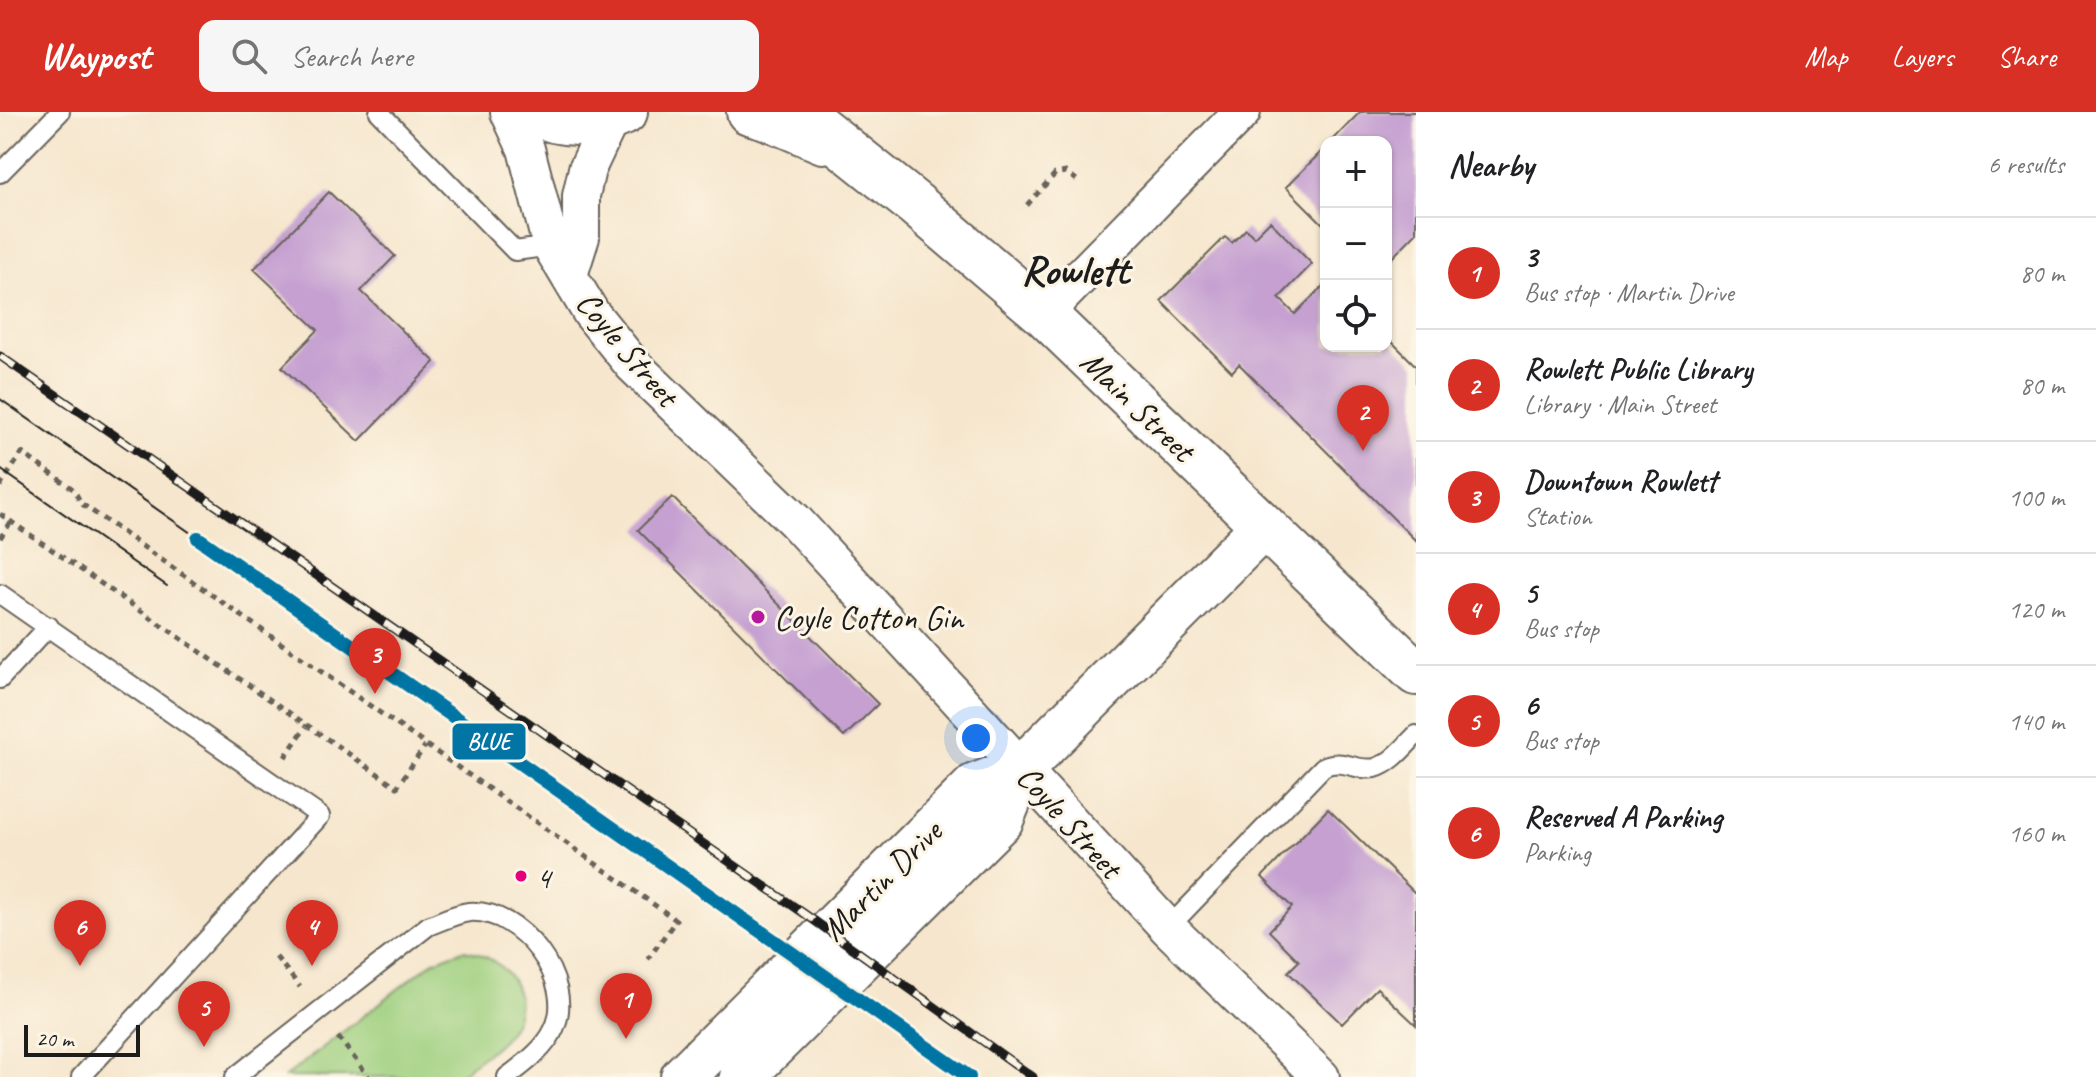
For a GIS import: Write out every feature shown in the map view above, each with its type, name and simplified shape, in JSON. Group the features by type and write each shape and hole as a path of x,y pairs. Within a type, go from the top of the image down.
{"street":[{"name":"Coyle Street","path":"509,112 526,149 560,260 591,313 632,364 795,521 1168,928 1321,1077"},
{"path":"532,112 547,120 579,124 618,115"},
{"name":"Main Street","path":"749,112 847,152"},
{"name":"Main Street","path":"800,112 915,204 1044,314 1416,673"},
{"path":"1044,314 1242,112"},
{"name":"Coyle Street","path":"560,260 581,237 581,196 587,169 618,115"},
{"name":"Martin Drive","path":"742,1077 1001,820 1022,768 1264,526"},
{"name":"Martin Drive","path":"683,1077 975,786 1022,768"}],"lane":[{"path":"0,173 60,112"},
{"path":"379,112 515,251 560,260"},
{"path":"0,594 320,816 81,1077"},
{"path":"0,679 49,626"},
{"path":"1168,928 1323,767 1338,762 1371,769 1380,766 1416,735"},
{"path":"235,1077 428,926 471,912 494,917 517,930 537,948 559,988 561,1010 554,1030 527,1061 507,1077"}],"path":[{"path":"1027,205 1055,174 1066,172 1081,183"},
{"path":"0,486 22,453 73,489 82,504 676,920 648,959"},
{"path":"0,514 397,787 425,746"},
{"path":"0,538 11,522"},
{"path":"269,779 307,725"},
{"path":"276,957 300,987"},
{"path":"338,1037 369,1077"}],"green space":[{"path":"463,950 478,953 503,968 517,991 519,1005 516,1019 505,1037 464,1072 443,1077 285,1077 434,961"}],"building":[{"path":"1360,112 1416,112 1416,233 1392,258 1392,136 1337,136"},
{"path":"1320,153 1320,221 1286,187"},
{"path":"329,192 395,256 361,291 435,362 359,441 282,367 318,330 254,269"},
{"path":"1270,221 1312,264 1279,298 1295,314 1320,289 1320,352 1392,352 1392,342 1416,366 1416,541 1239,364 1232,372 1161,301 1225,237 1232,243 1246,229 1254,237"},
{"name":"Coyle Cotton Gin","path":"672,497 878,704 844,737 638,530"},
{"path":"1328,809 1416,894 1416,1025 1377,988 1342,1024 1288,972 1299,961 1269,931 1292,907 1262,877"}],"tram line":[{"path":"0,399 198,538"},
{"path":"0,469 167,586"}],"railway":[{"path":"0,356 812,919 1033,1077"}],"transit line":[{"name":"BLUE","path":"198,538 969,1077"}],"place":[{"name":"Rowlett Public Library","path":"1363,451"},
{"name":"Coyle Cotton Gin","path":"758,617"},
{"name":"Downtown Rowlett","path":"375,694"},
{"name":"4","path":"521,876"},
{"name":"Reserved A Parking","path":"80,966"},
{"name":"5","path":"312,966"},
{"name":"3","path":"626,1039"},
{"name":"6","path":"204,1047"}],"district":[{"name":"Rowlett","path":"1075,269"}]}
